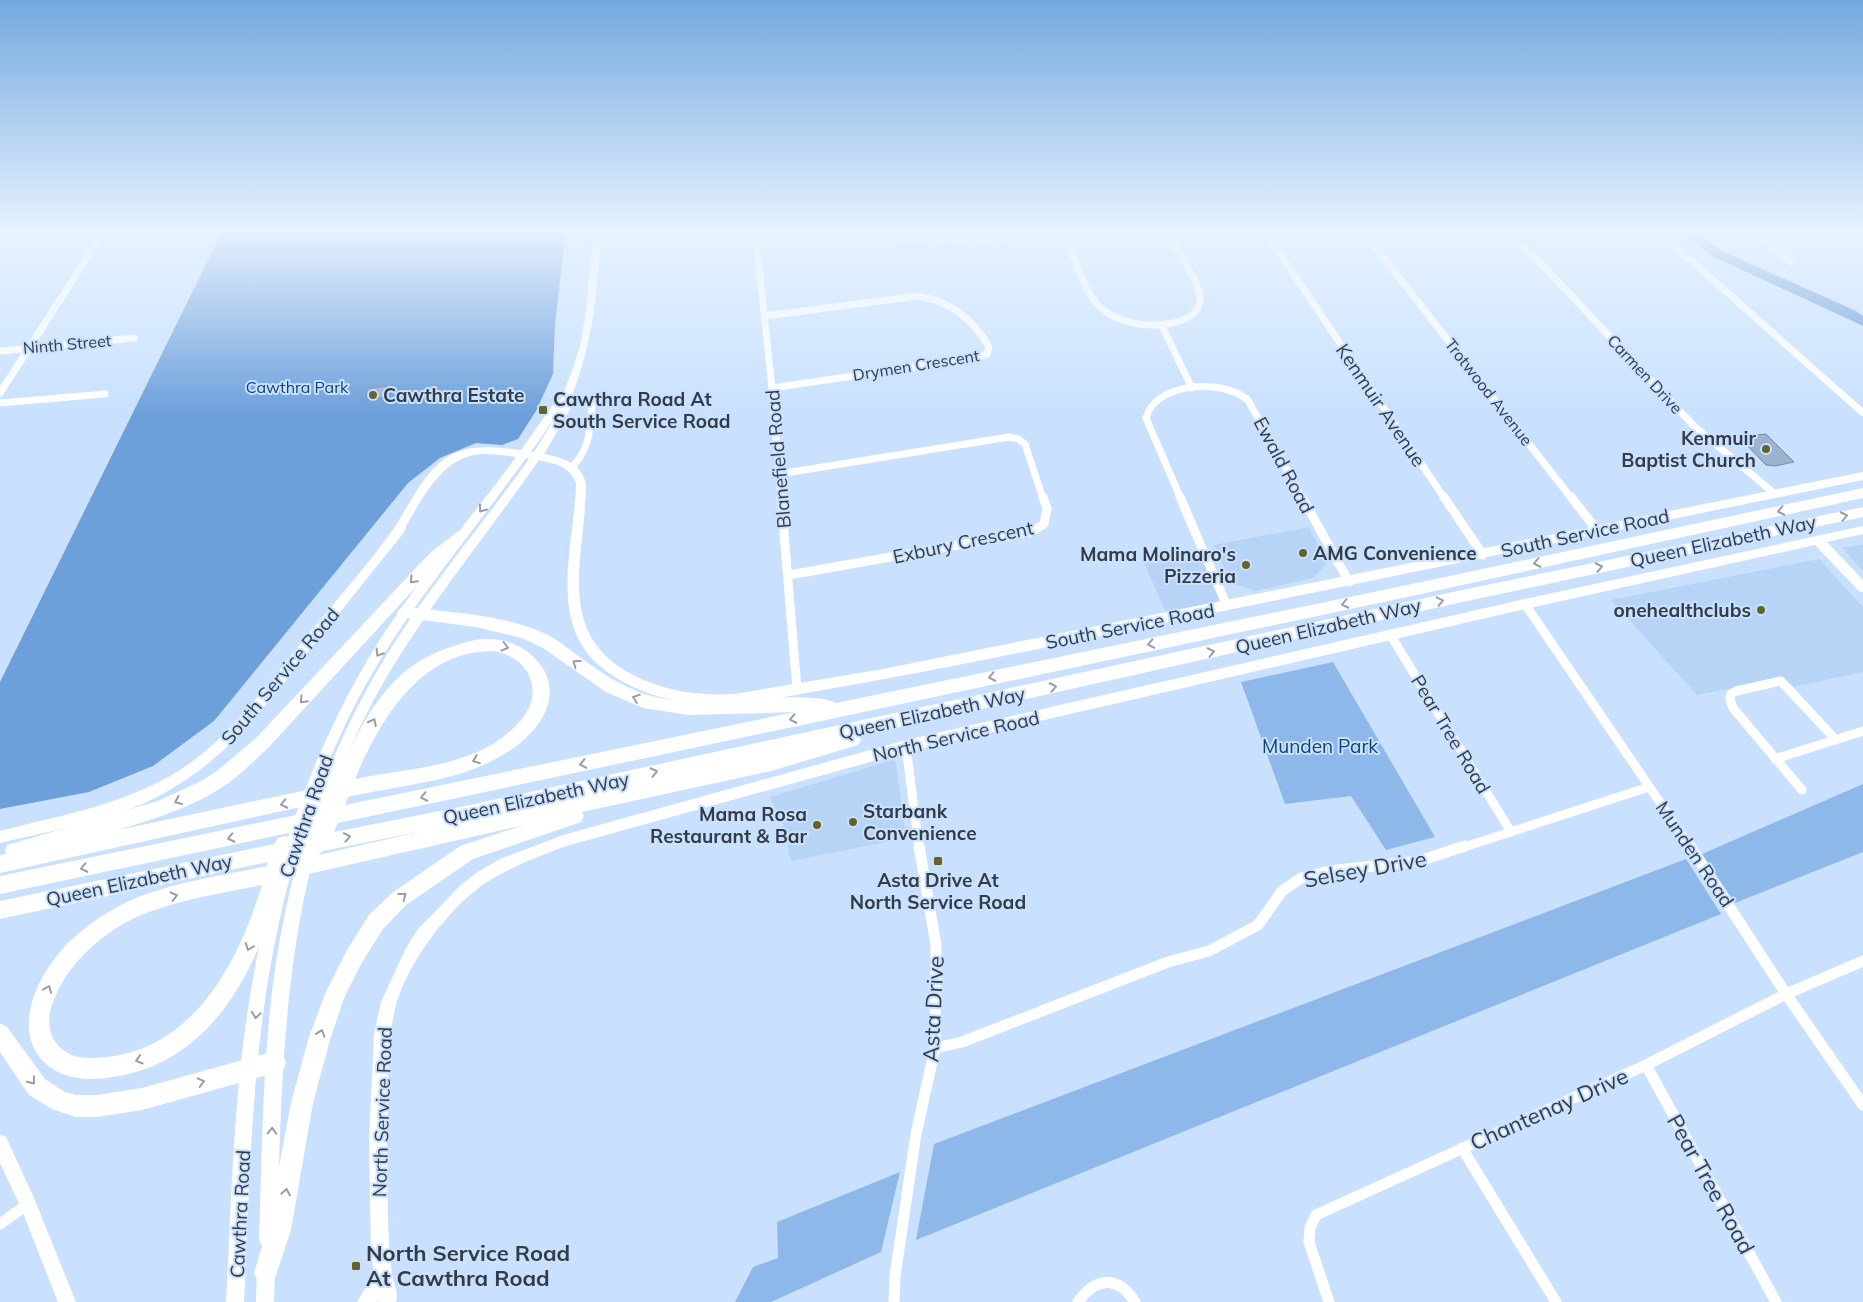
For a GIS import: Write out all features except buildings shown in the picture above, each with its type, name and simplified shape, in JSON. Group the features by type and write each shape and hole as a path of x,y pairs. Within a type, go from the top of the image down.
{"highway":[{"name":"Queen Elizabeth Way","path":"0,886 841,708 1402,592 1863,493"},
{"name":"Queen Elizabeth Way","path":"0,910 127,882 470,813 1467,595 1863,512"},
{"path":"0,855 58,837 131,819 179,801 210,785 262,743 435,557 462,536"},
{"path":"413,614 496,625 526,633 545,641 616,691 642,701 680,708 716,709 808,704 841,708"},
{"path":"0,864 289,803 396,778 461,766 482,758 506,745 524,730 541,699 541,680 535,668 520,652 504,646 480,644 455,650 428,663 405,681 376,714 344,768 326,832 306,858"},
{"path":"299,823 282,847 272,900 246,956 234,977 209,1012 180,1038 145,1059 102,1069 74,1067 52,1056 42,1041 39,1014 46,991 56,973 83,943 106,926 133,909 156,900 230,882 666,786 772,763 992,700"},
{"path":"266,1273 279,1230 302,1103 319,1040 335,994 354,957 376,922 399,899 467,852 666,786"},
{"path":"0,1034 36,1087 60,1101 76,1106 98,1106 142,1099 275,1062"}],"street":[{"path":"0,394 65,291"},
{"name":"Cawthra Road","path":"344,768 366,701 388,664 413,614 462,536 559,421 566,408 565,401 582,356 592,291"},
{"name":"Blanefield Road","path":"762,291 789,576 797,689"},
{"path":"1090,291 1100,308 1127,321 1162,326 1190,315 1196,309 1200,298 1198,291"},
{"name":"Kenmuir Avenue","path":"1305,291 1482,555"},
{"name":"Trotwood Avenue","path":"1410,291 1597,530"},
{"name":"Carmen Drive","path":"1567,291 1696,427 1776,494"},
{"path":"1725,291 1863,413"},
{"name":"Drymen Crescent","path":"765,316 905,296 924,296 941,300 959,311 974,326 989,347 987,354 975,358 772,388"},
{"path":"1162,326 1192,388"},
{"name":"Ninth Street","path":"0,351 134,338"},
{"name":"Ewald Road","path":"1227,606 1146,418 1149,405 1160,396 1192,388 1214,387 1230,390 1244,397 1252,405 1349,582"},
{"path":"0,403 105,394"},
{"path":"570,468 584,456 587,448 592,405"},
{"name":"Exbury Crescent","path":"779,474 1009,437 1018,439 1025,444 1047,509 1044,524 1031,532 789,576"},
{"name":"South Service Road","path":"0,837 111,809 147,795 201,763 242,725 396,533 414,516 447,473 462,461 478,457 527,459 562,470 570,468 580,476 575,611 582,634 597,655 623,676 639,684 675,695 715,700 797,689 970,658 1863,476"},
{"name":"Cawthra Road","path":"299,823 318,773 360,684 527,459"},
{"name":"North Service Road","path":"387,1302 389,1295 383,1276 380,1251 378,1140 382,1034 389,1002 410,954 423,934 466,890 494,870 541,848 906,746 1525,604 1863,530"},
{"path":"1818,540 1863,588"},
{"name":"Munden Road","path":"1525,604 1721,892 1786,994 1863,1105"},
{"name":"Pear Tree Road","path":"1391,636 1511,832"},
{"path":"1802,790 1733,708 1730,699 1732,694 1736,691 1781,680 1836,740"},
{"path":"1775,759 1863,732"},
{"name":"Asta Drive","path":"894,1302 894,1276 916,1134 935,1048 936,946 918,841 906,746"},
{"name":"Selsey Drive","path":"935,1048 962,1042 1168,962 1209,951 1258,925 1282,892 1301,878 1329,871 1419,861 1649,787"},
{"name":"Cawthra Road","path":"265,1302 275,1062 286,948 306,858"},
{"name":"Cawthra Road","path":"235,1302 248,1070 272,900"},
{"name":"Chantenay Drive","path":"1329,1302 1309,1242 1310,1228 1316,1215 1646,1066 1786,994 1863,961"},
{"name":"Pear Tree Road","path":"1646,1066 1776,1302"},
{"path":"1462,1148 1556,1302"},
{"path":"2,1153 28,1204 67,1302"},
{"path":"0,1224 28,1204"},
{"path":"366,1302 383,1276"},
{"path":"1078,1302 1083,1293 1091,1286 1102,1282 1113,1283 1124,1288 1136,1302"}],"shaded area":[{"path":"1309,527 1327,563 1313,578 1255,591 1230,583 1214,545"},
{"path":"1863,544 1863,571 1842,548"},
{"path":"1199,551 1225,605 1166,613 1142,558"},
{"path":"1819,559 1863,607 1863,672 1794,687 1782,678 1697,695 1611,600"},
{"path":"893,760 896,764 906,838 792,861 789,854 787,833 770,797"}],"green space":[{"name":"Cawthra Park","path":"193,291 559,291 555,324 553,374 536,411 518,439 502,445 476,443 440,458 408,483 214,721 153,766 89,792 0,809 0,682"},
{"name":"Munden Park","path":"1333,662 1435,837 1386,850 1351,796 1285,804 1241,682"},
{"path":"1863,784 1863,852 1735,903 1702,854"},
{"path":"1686,859 1721,914 916,1240 934,1144"},
{"path":"900,1172 881,1252 771,1302 735,1302 753,1267 778,1258 777,1222"}],"waterway":[{"path":"1800,291 1851,314 1863,322"}],"place":[{"name":"Cawthra Estate","path":"373,395"},
{"name":"Cawthra Road At South Service Road","path":"543,410"},
{"name":"Kenmuir Baptist Church","path":"1766,449"},
{"name":"AMG Convenience","path":"1303,553"},
{"name":"Mama Molinaro's Pizzeria","path":"1246,565"},
{"name":"onehealthclubs","path":"1761,610"},
{"name":"Starbank Convenience","path":"853,822"},
{"name":"Mama Rosa Restaurant & Bar","path":"817,825"},
{"name":"Asta Drive At North Service Road","path":"938,861"},
{"name":"North Service Road At Cawthra Road","path":"356,1266"}]}
